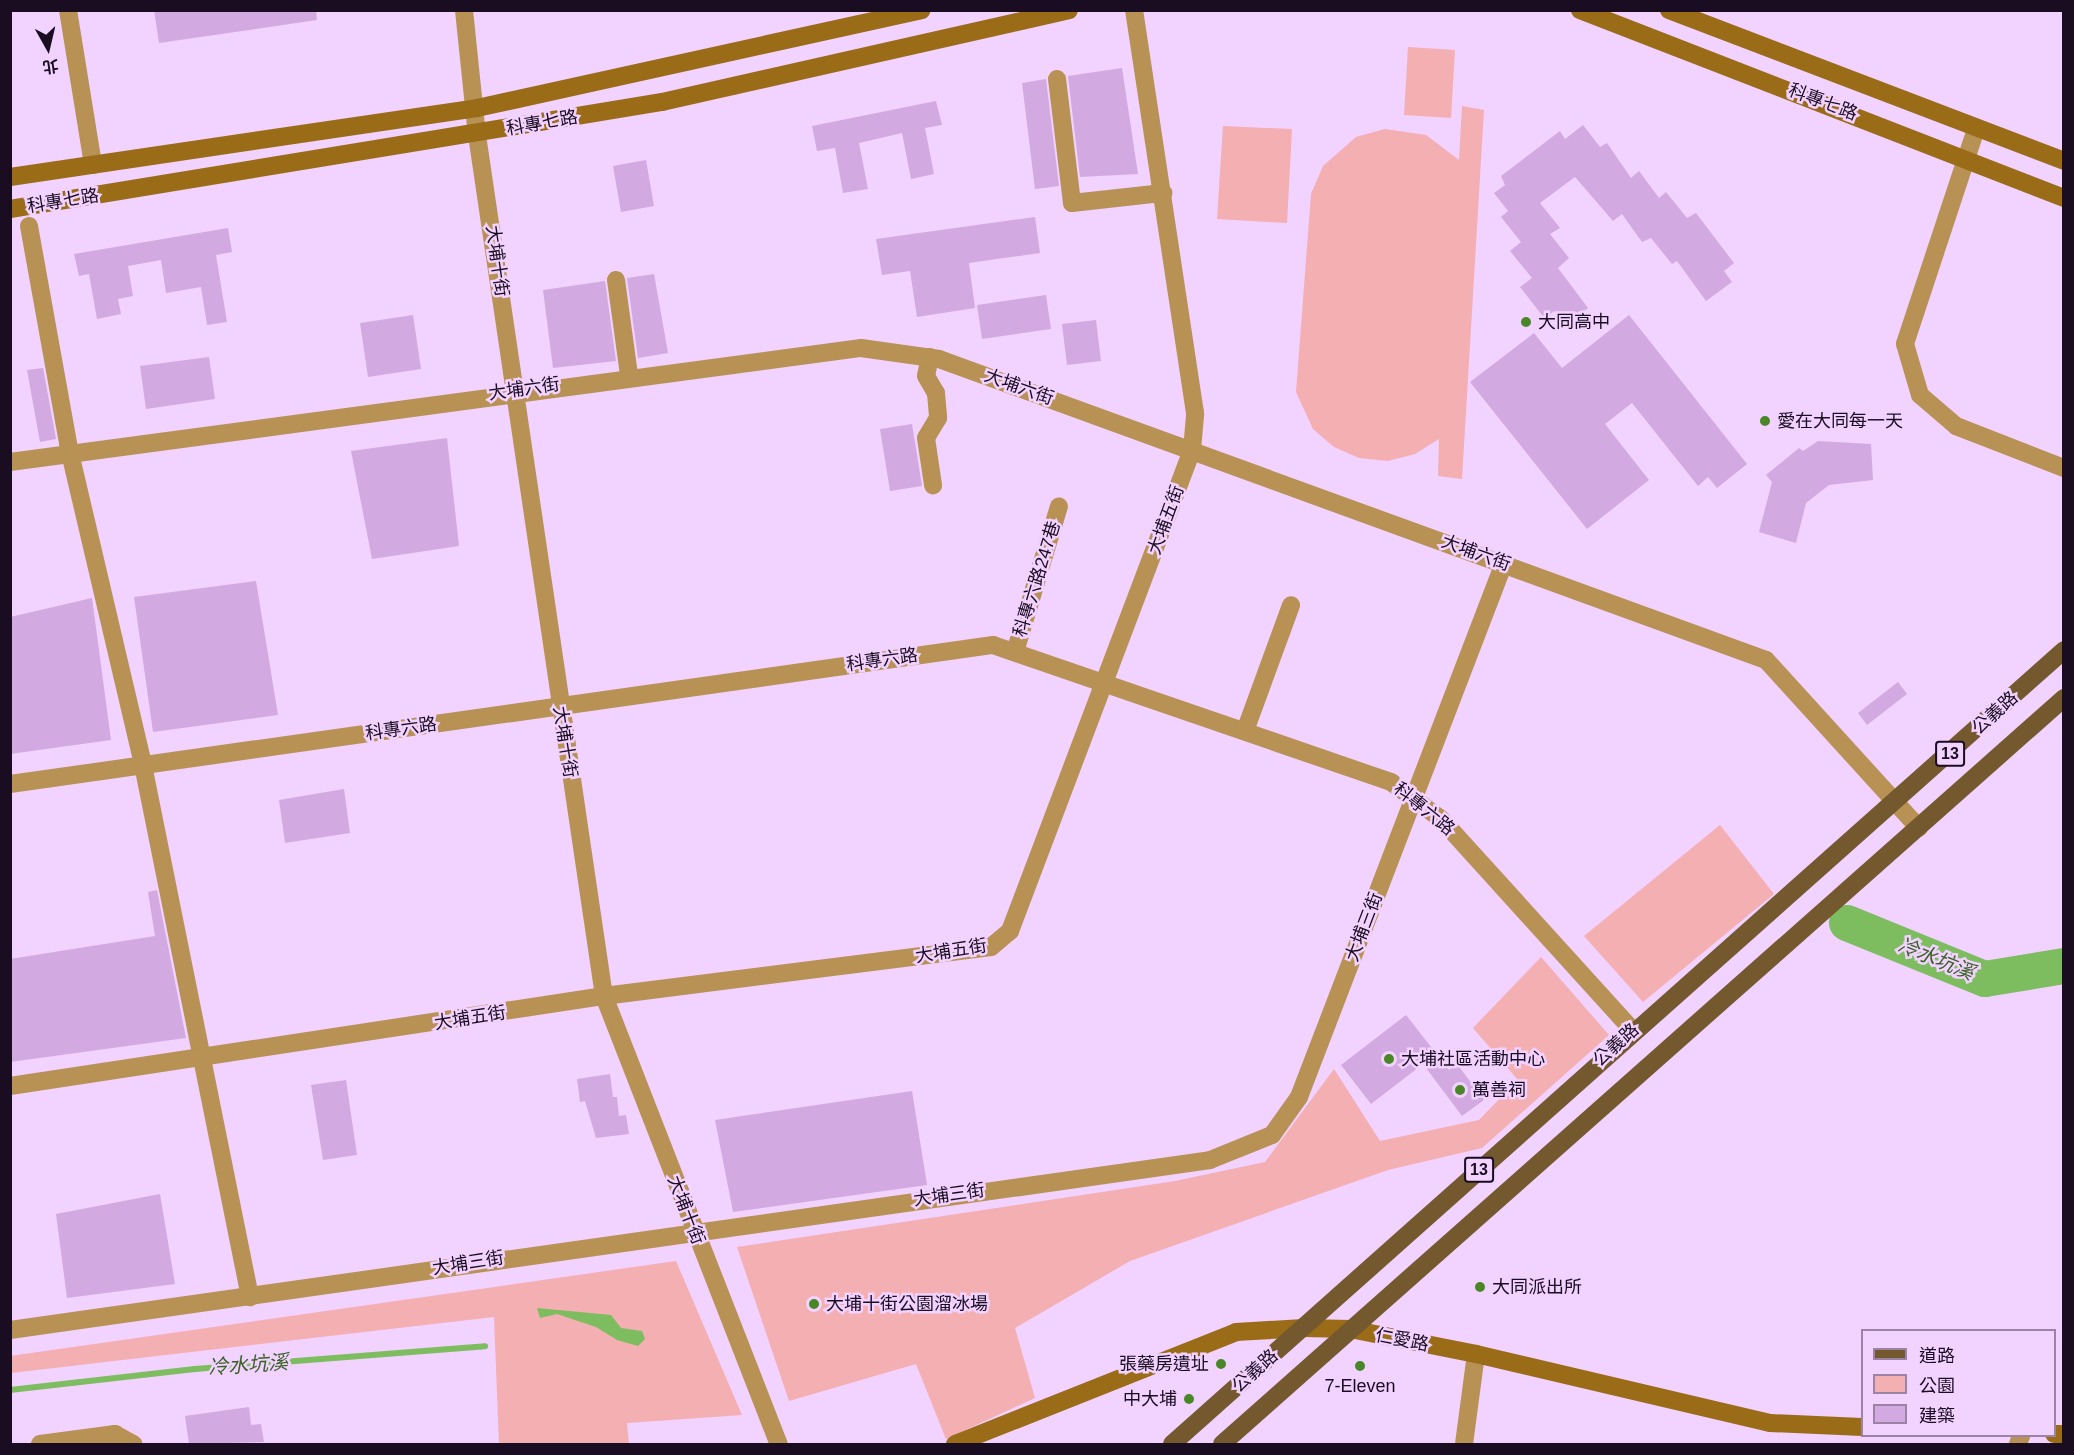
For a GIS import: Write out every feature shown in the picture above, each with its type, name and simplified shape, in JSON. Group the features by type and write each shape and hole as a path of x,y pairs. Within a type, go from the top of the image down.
{"main road":[{"name":"公義路","path":"1172,1444 1304,1328 1632,1030 1896,803 2064,650"},
{"name":"公義路","path":"1222,1444 2064,698"}],"street":[{"path":"68,10 93,165"},
{"name":"大埔十街","path":"464,10 477,108 477,135 604,996 693,1229 779,1444"},
{"name":"科專七路","path":"10,177 477,108 921,10"},
{"name":"科專七路","path":"10,209 477,135 662,102 1069,10"},
{"name":"大埔五街","path":"10,1086 204,1059 604,996 991,947 1010,932 1107,683 1192,450 1195,413 1134,10"},
{"name":"科專七路","path":"1580,10 2064,198"},
{"name":"科專七路","path":"1669,10 2064,161"},
{"path":"1057,79 1072,202 1162,192"},
{"path":"1976,129 1905,344 1920,394 1956,426 2064,468"},
{"path":"29,226 70,453 143,765 204,1059 250,1297"},
{"path":"616,280 629,375"},
{"name":"大埔六街","path":"10,462 516,390 861,348 930,357 1504,563 1766,660 1919,828"},
{"path":"930,357 926,376 936,393 938,418 926,438 933,485"},
{"name":"科專六路247巷","path":"1015,652 1059,506"},
{"name":"大埔三街","path":"10,1330 250,1297 693,1229 1210,1160 1272,1135 1299,1097 1504,563"},
{"path":"1245,731 1291,605"},
{"name":"科專六路","path":"10,784 993,645 1391,782 1441,819 1632,1030"},
{"name":"仁愛路","path":"955,1444 1236,1332 1304,1328 1350,1329 1476,1354 1707,1412 1770,1423 1861,1427"},
{"path":"1464,1444 1476,1354"},
{"path":"40,1444 115,1434 133,1444"}],"green space":[{"path":"1408,47 1455,50 1451,118 1404,115"},
{"path":"1462,106 1484,110 1462,479 1438,476 1439,439 1415,454 1388,461 1359,458 1334,447 1313,429 1296,392 1311,194 1323,166 1356,137 1385,129 1426,135 1459,160"},
{"path":"1223,126 1292,129 1287,223 1217,219"},
{"path":"1720,825 1774,894 1643,1002 1584,936"},
{"path":"1541,957 1609,1035 1482,1148 1388,1170 1130,1261 1015,1328 1035,1398 946,1439 916,1364 789,1401 737,1247 1175,1181 1265,1162 1334,1069 1380,1141 1479,1120 1518,1080 1473,1028"},
{"path":"676,1261 742,1415 627,1423 629,1444 499,1444 494,1317 11,1373 10,1356"}],"shaded area":[{"path":"537,1308 611,1315 621,1328 642,1331 645,1339 638,1346 617,1340 596,1327 557,1314 540,1318"}],"building":[{"path":"154,10 316,10 317,20 159,43"},
{"path":"1122,68 1138,174 1080,177 1068,76"},
{"path":"1046,79 1059,186 1035,189 1022,83"},
{"path":"936,101 942,125 925,128 934,174 911,179 902,133 859,143 868,189 843,193 835,148 817,151 812,126"},
{"path":"1583,125 1600,147 1607,143 1631,178 1639,171 1659,198 1666,192 1687,218 1696,213 1734,263 1724,271 1732,282 1706,301 1677,261 1672,264 1651,238 1642,242 1622,214 1613,221 1575,177 1540,203 1560,228 1550,234 1569,258 1558,268 1588,308 1576,318 1570,312 1560,318 1554,311 1545,319 1520,287 1532,278 1510,251 1521,242 1501,217 1508,211 1494,193 1505,185 1501,176 1560,131 1565,139"},
{"path":"646,160 654,206 621,212 613,166"},
{"path":"1035,217 1040,253 969,263 975,308 917,317 910,271 882,275 876,239"},
{"path":"228,228 232,252 216,255 227,322 207,325 201,287 166,293 161,260 128,266 133,296 118,299 121,314 97,319 89,274 79,276 74,254"},
{"path":"654,274 668,353 638,358 627,278"},
{"path":"605,281 616,361 553,368 543,290"},
{"path":"1046,295 1051,329 982,339 977,305"},
{"path":"413,315 421,369 368,377 360,323"},
{"path":"1629,315 1747,464 1717,488 1708,477 1698,486 1632,403 1605,424 1649,480 1587,529 1470,382 1534,333 1562,368"},
{"path":"1096,320 1101,361 1067,365 1062,324"},
{"path":"209,357 215,399 146,409 140,366"},
{"path":"43,368 56,439 40,442 27,370"},
{"path":"912,424 922,486 890,491 880,429"},
{"path":"447,438 459,546 372,559 351,451"},
{"path":"1818,441 1871,444 1873,480 1829,485 1806,503 1796,543 1759,532 1772,482 1766,475 1799,448 1803,451"},
{"path":"256,581 278,715 153,732 134,597"},
{"path":"92,598 111,740 10,754 10,617"},
{"path":"1898,682 1907,694 1867,725 1858,713"},
{"path":"344,789 350,833 285,843 279,800"},
{"path":"157,890 186,1038 10,1062 10,959 155,936 148,892"},
{"name":"大埔社區活動中心","path":"1406,1015 1449,1070 1457,1064 1484,1100 1462,1116 1423,1064 1371,1104 1341,1065"},
{"path":"610,1074 613,1097 617,1097 619,1116 626,1115 629,1134 596,1138 585,1101 580,1102 577,1079"},
{"path":"346,1080 357,1155 323,1160 311,1085"},
{"path":"912,1091 927,1185 733,1212 715,1120"},
{"path":"160,1194 175,1284 67,1298 56,1214"},
{"path":"249,1407 251,1425 261,1424 264,1442 189,1444 185,1416"}],"waterway":[{"name":"冷水坑溪","path":"1847,923 1985,979 2064,966"},
{"name":"冷水坑溪","path":"10,1390 195,1369 485,1346"}],"place":[{"name":"大同高中","path":"1526,322"},
{"name":"愛在大同每一天","path":"1765,421"},
{"name":"大埔社區活動中心","path":"1389,1059"},
{"name":"萬善祠","path":"1460,1090"},
{"name":"大同派出所","path":"1480,1287"},
{"name":"大埔十街公園溜冰場","path":"814,1304"},
{"name":"張藥房遺址","path":"1221,1364"},
{"name":"7-Eleven","path":"1360,1366"},
{"name":"中大埔","path":"1189,1399"}]}
